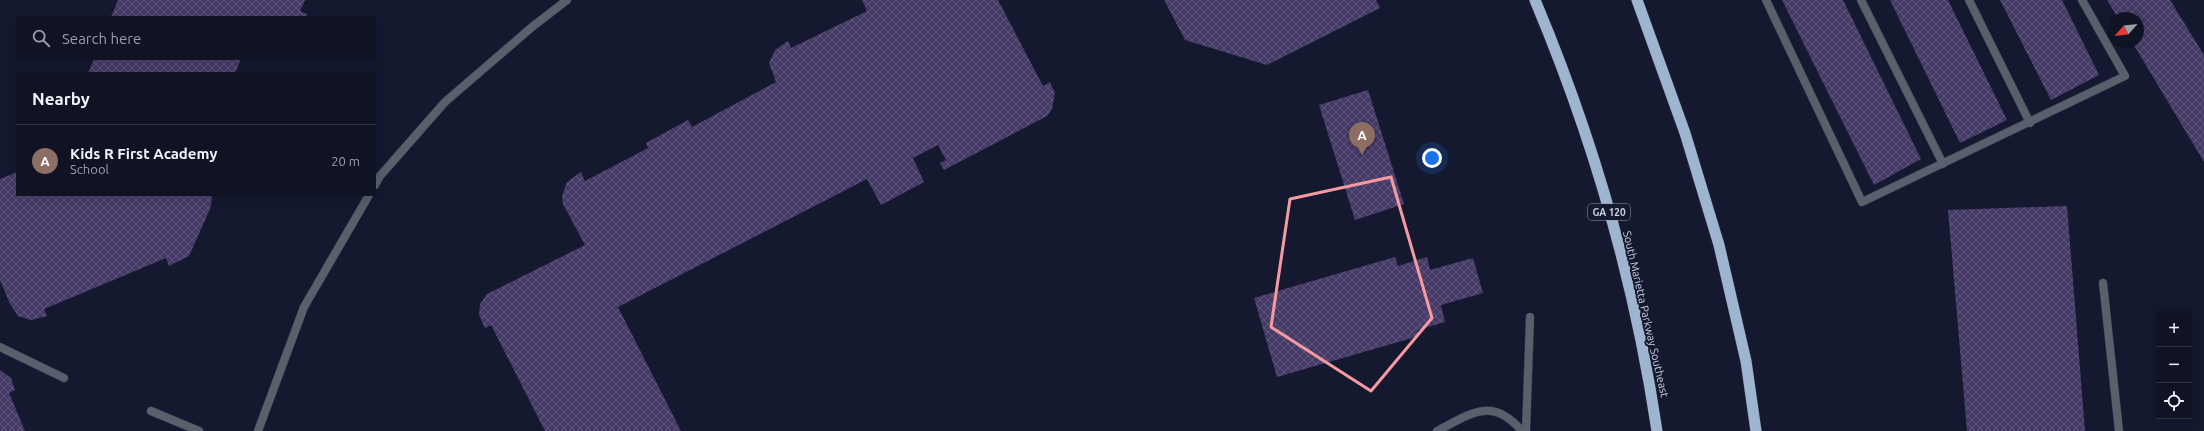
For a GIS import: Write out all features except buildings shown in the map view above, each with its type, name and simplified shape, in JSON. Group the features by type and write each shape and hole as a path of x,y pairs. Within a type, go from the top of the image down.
{"highway":[{"name":"South Marietta Parkway Southeast","path":"1535,0 1558,54 1593,157 1625,266 1648,370 1658,431"},
{"path":"1637,0 1685,133 1719,245 1746,361 1756,431"}],"street":[{"path":"376,183 380,176 445,102 532,27 567,0"},
{"path":"1766,0 1862,202 2030,123 2125,76 2082,0"},
{"path":"1861,0 1943,164"},
{"path":"1969,0 2030,123"},
{"path":"258,431 304,307 368,196"},
{"path":"2103,283 2119,431"},
{"path":"1526,431 1530,317"},
{"path":"0,347 64,378"},
{"path":"1437,431 1477,412 1486,410 1496,410 1511,418 1522,431"},
{"path":"152,412 199,431"}],"highlighted area":[{"path":"1391,177 1432,318 1371,391 1271,327 1290,199"}],"place":[{"name":"Kids R First Academy","path":"1362,155"}]}
